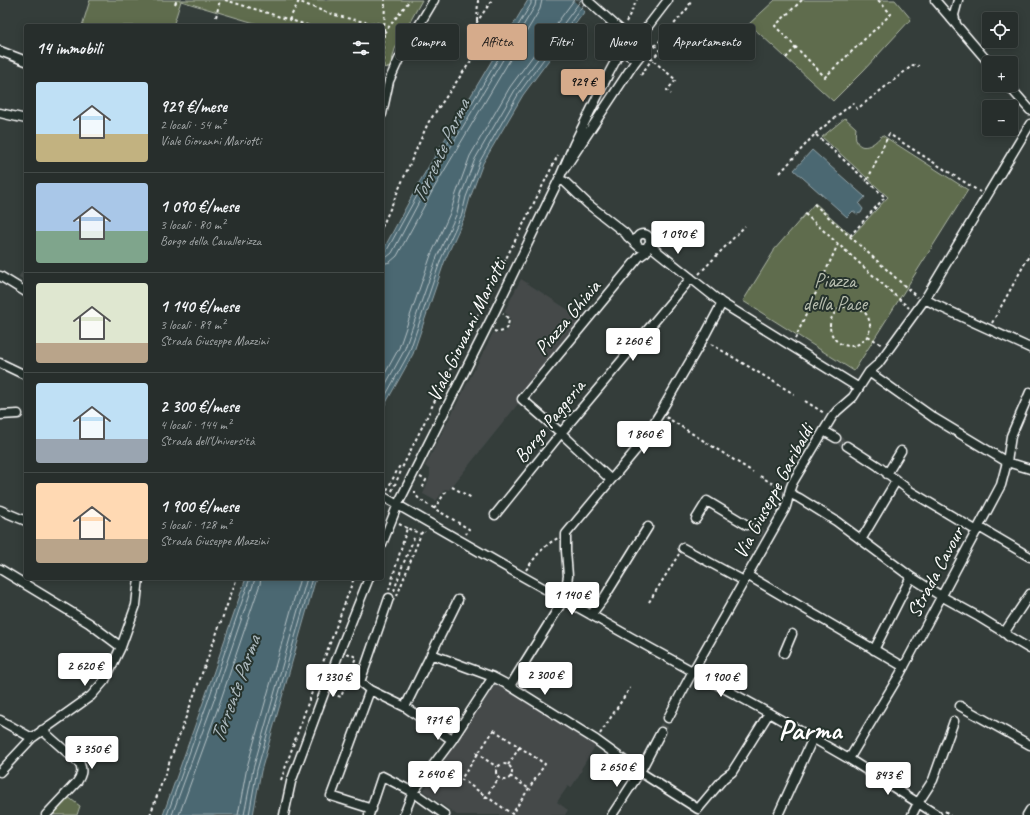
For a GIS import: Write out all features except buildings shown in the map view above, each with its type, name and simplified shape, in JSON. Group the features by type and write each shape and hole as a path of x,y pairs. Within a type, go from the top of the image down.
{"street":[{"path":"384,105 389,81 399,59 434,0"},
{"path":"587,0 614,24"},
{"path":"650,24 668,0"},
{"path":"935,0 983,56"},
{"path":"957,27 954,15 958,0"},
{"path":"0,51 24,60"},
{"name":"Viale Giovanni Mariotti","path":"384,539 398,504 559,180 574,144 616,60"},
{"name":"Viale Giovanni Mariotti","path":"563,171 637,60"},
{"path":"1014,92 1030,110"},
{"path":"0,114 24,119"},
{"name":"Via Giuseppe Garibaldi","path":"668,718 745,578 766,536 786,506 793,482 832,417 850,400 869,372 878,364 924,300 1030,124"},
{"path":"559,180 565,182 588,204 625,233 638,246 644,248 649,243"},
{"path":"625,233 634,235 642,233 647,235 649,243 652,247 722,303 859,388"},
{"path":"638,235 635,241 640,250 639,258"},
{"name":"Piazza Ghiaia","path":"561,433 522,399 639,258 646,252 649,243"},
{"path":"0,276 20,283 24,289"},
{"name":"Borgo Paggeria","path":"496,513 691,278"},
{"path":"924,300 1030,348"},
{"path":"510,686 564,599 568,576 566,534 610,479 640,445 703,339 722,303"},
{"path":"0,363 23,374"},
{"path":"869,372 934,418 1007,462 1030,469"},
{"name":"Strada Cavour","path":"849,759 904,667 1000,485 1007,462 1011,436 1030,392"},
{"path":"0,415 18,414"},
{"path":"824,431 836,438"},
{"path":"561,433 610,479"},
{"path":"847,446 878,466 920,498 1030,557"},
{"path":"887,474 901,452"},
{"path":"861,540 896,481"},
{"path":"789,493 836,521 911,577 1030,649"},
{"path":"384,497 591,615 813,738 937,815"},
{"path":"696,520 707,501 748,525"},
{"path":"0,510 24,520"},
{"path":"591,615 604,598 648,527"},
{"path":"683,548 808,611 904,667"},
{"path":"0,569 89,623 121,647"},
{"path":"874,650 911,577"},
{"path":"0,772 32,738 91,696 105,680 121,647 136,605 139,580"},
{"path":"284,815 291,782 340,650 368,580"},
{"path":"1004,633 1030,594"},
{"path":"390,598 360,682 370,690 405,707 452,740"},
{"path":"405,707 458,600"},
{"path":"784,652 792,634"},
{"path":"431,654 493,677 510,686 596,740 640,772 698,809 724,778 732,772 769,713"},
{"path":"404,815 413,792 452,740 493,677"},
{"path":"370,690 331,796 370,812 382,776 413,792 445,815"},
{"path":"960,706 1030,745"},
{"path":"0,720 32,738"},
{"path":"912,815 933,780 954,720"},
{"path":"42,730 80,764 82,769 77,782 46,815"},
{"path":"612,815 640,772 661,732"},
{"path":"779,811 813,738"},
{"path":"1027,815 1030,810"}],"path":[{"path":"175,4 176,0"},
{"path":"216,17 220,0"},
{"path":"224,0 303,24"},
{"path":"290,20 298,0 330,14 365,22 384,24"},
{"path":"384,33 385,0"},
{"path":"384,33 410,0"},
{"path":"384,222 428,123 475,55 478,0"},
{"path":"477,22 492,0"},
{"path":"624,24 637,0"},
{"path":"651,48 655,46 687,9 692,0"},
{"path":"802,0 775,26 824,77 891,14 878,0"},
{"path":"641,75 652,59 660,51 655,46"},
{"path":"786,58 796,47"},
{"path":"652,59 676,80 667,90 671,94"},
{"path":"780,173 814,134 853,103 857,109 913,65 919,66"},
{"path":"814,134 885,197 850,236"},
{"path":"867,181 889,134 986,196"},
{"path":"392,491 445,380 559,155"},
{"path":"814,204 910,291 924,300"},
{"path":"805,214 915,312"},
{"path":"691,278 695,278 745,226"},
{"path":"792,346 838,244"},
{"path":"989,329 1030,254"},
{"path":"848,306 860,308 869,317 871,324 868,336 864,342 858,345 844,345 838,342 833,337 830,330 832,316 836,311 848,306"},
{"path":"494,331 501,332 508,328 509,320 504,314"},
{"path":"868,336 888,349"},
{"path":"703,339 794,394"},
{"path":"806,401 832,417"},
{"path":"660,413 753,472"},
{"path":"384,494 399,467 402,468"},
{"path":"760,476 789,493"},
{"path":"419,477 426,480 422,489"},
{"path":"452,487 472,498"},
{"path":"447,490 434,509 468,529"},
{"path":"422,534 407,528 387,596 390,598 395,600 404,579 422,534 423,531"},
{"path":"528,568 550,542 566,534"},
{"path":"390,598 414,538"},
{"path":"648,602 683,548"},
{"path":"399,578 404,579"},
{"path":"150,815 236,580"},
{"path":"281,782 305,710 353,580"},
{"path":"325,691 341,697 356,657 340,650"},
{"path":"348,678 360,682"},
{"path":"596,740 630,688"},
{"path":"494,730 521,746 545,764 530,789 512,814 486,798 461,779 494,730"},
{"path":"508,765 521,746"},
{"path":"477,754 497,767"},
{"path":"497,767 498,765 503,764 508,765"},
{"path":"499,778 506,779 510,776 511,769 508,765"},
{"path":"497,767 496,774 499,778"},
{"path":"510,776 530,789"},
{"path":"486,798 499,778"}],"shaded area":[{"path":"521,279 567,309 584,323 449,490 445,489 436,501 423,494 430,476 430,470 425,466 493,333 501,334 509,328 511,323 508,315 504,312"},
{"path":"497,682 597,743 571,788 568,786 557,802 568,810 565,815 457,815 423,791"}],"green space":[{"path":"90,0 422,0 409,24 396,24 396,47 390,68 384,67 384,24 258,24 181,1 174,24 83,24"},
{"path":"775,0 895,0 911,19 833,101 755,30 755,24 749,24"},
{"name":"Piazza della Pace","path":"845,118 856,128 855,136 859,145 867,146 872,144 882,135 968,190 854,371 743,301 774,250 815,203 852,236 888,197 822,137"},
{"path":"68,797 80,806 77,815 50,815"}],"water":[{"name":"Torrente Parma","path":"528,0 593,0 575,24 535,24 535,60 549,60 523,95 483,163 465,216 445,260 413,354 384,406 384,248 420,181 492,60 527,60 527,24 514,24"},
{"path":"812,150 865,197 859,204 863,209 861,213 857,214 853,211 847,217 794,170"},
{"name":"Torrente Parma","path":"245,580 315,580 261,771 253,815 163,815"}],"pier":[{"path":"573,0 595,0 586,12"}],"tunnel":[{"path":"836,438 847,446"},
{"path":"747,525 763,534"},
{"path":"661,732 668,718"}],"district":[{"name":"Parma","path":"810,729"}]}
